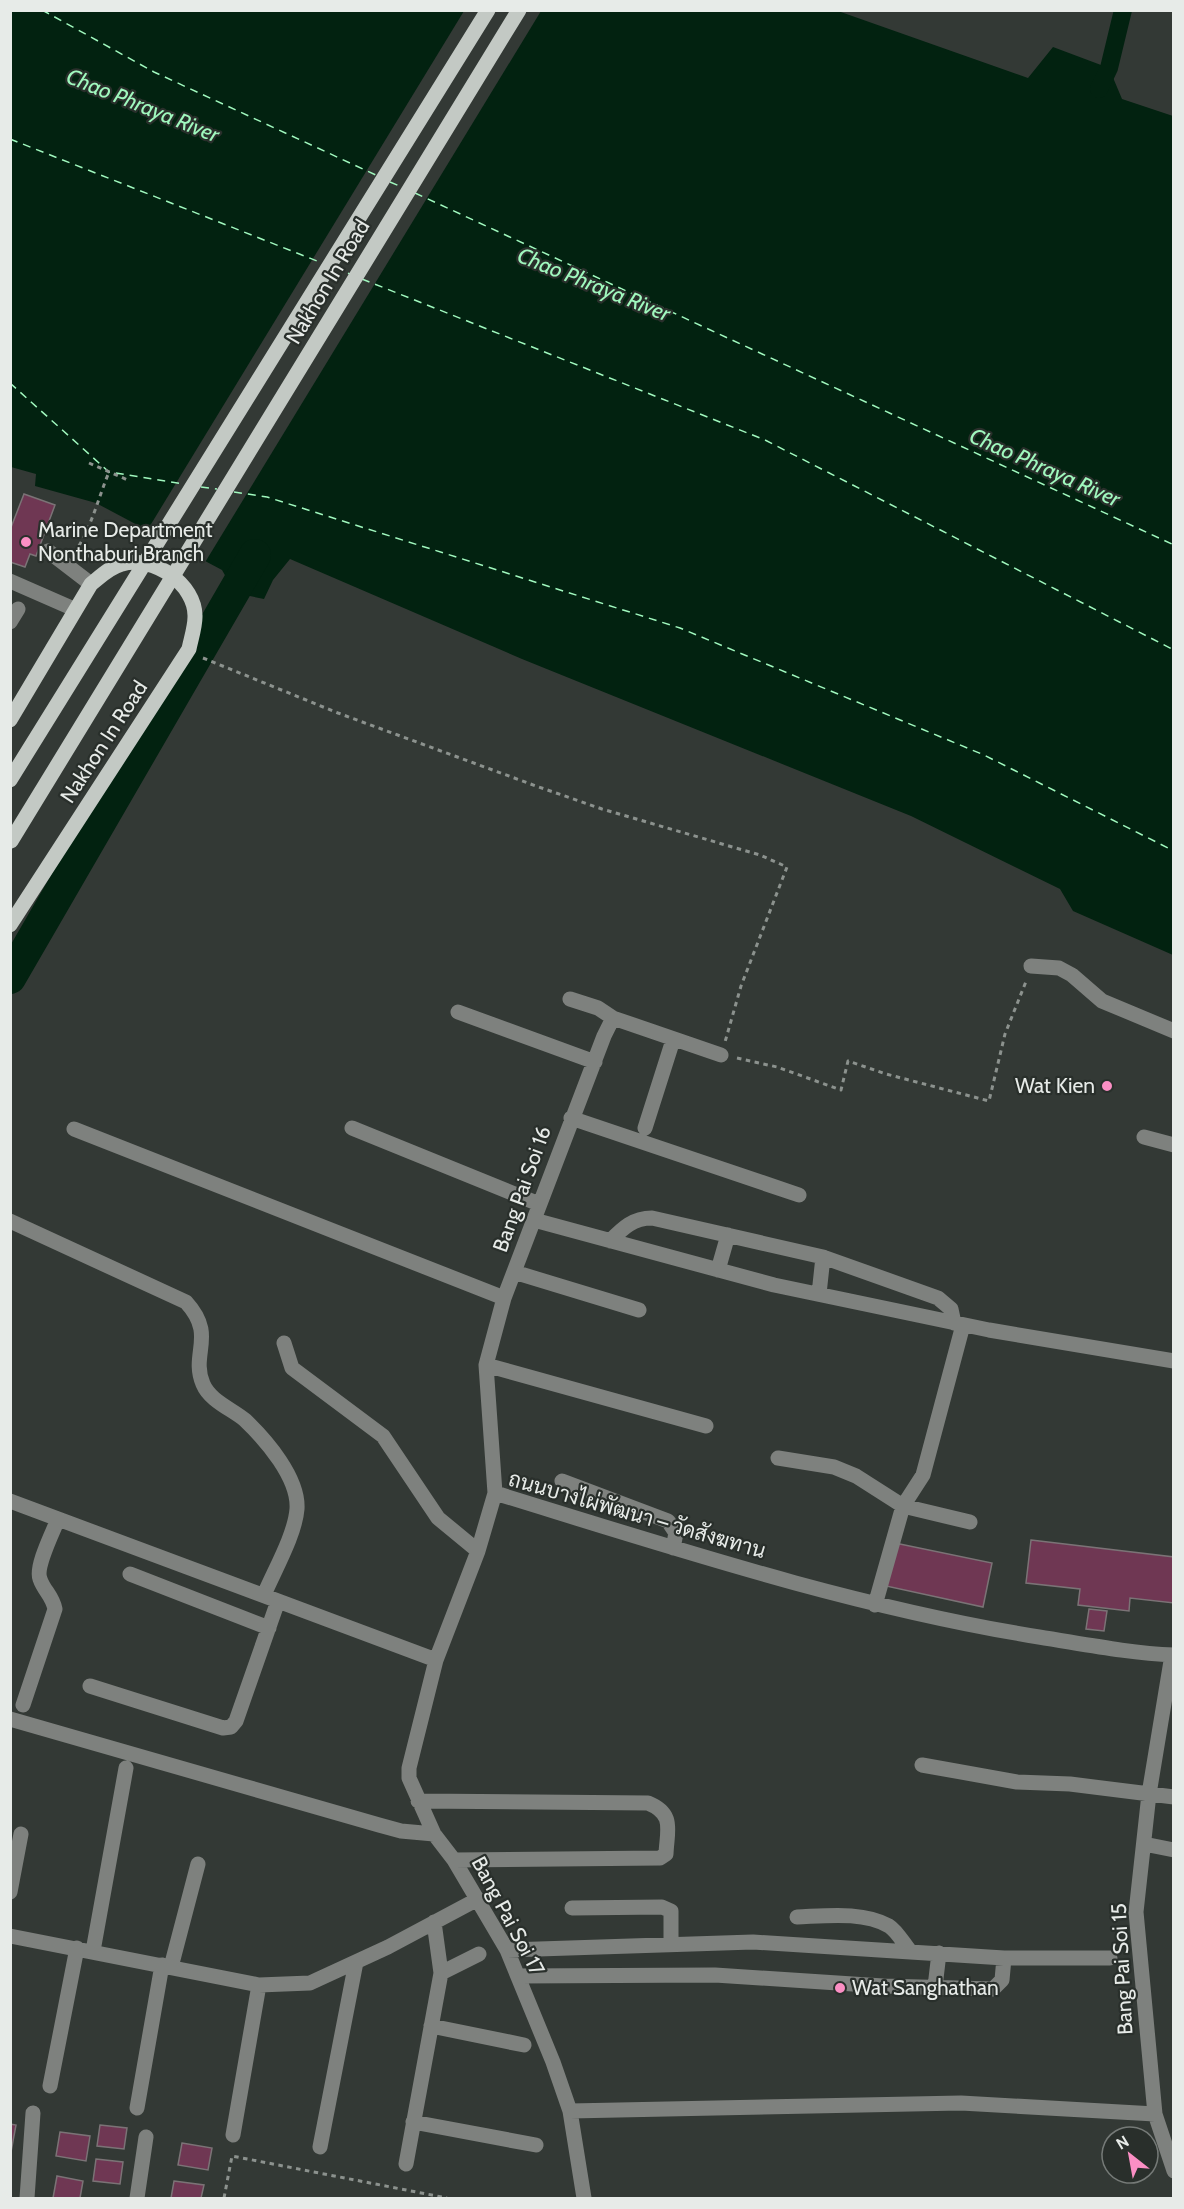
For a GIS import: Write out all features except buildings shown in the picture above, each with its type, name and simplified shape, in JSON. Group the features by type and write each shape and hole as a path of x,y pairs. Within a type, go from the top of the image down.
{"main road":[{"name":"Nakhon In Road","path":"10,780 488,10"},
{"name":"Nakhon In Road","path":"11,841 519,10"},
{"name":"Nakhon In Road","path":"10,720 15,704 91,584 110,569 123,563 137,562 159,567 177,579 191,600 195,616 189,649 10,925"}],"street":[{"path":"48,551 91,584"},
{"path":"10,581 74,609"},
{"path":"1029,972 1059,968 1072,975 1102,1001 1173,1031"},
{"path":"570,999 598,1008 614,1018 673,1040 721,1055"},
{"path":"458,1012 595,1062"},
{"name":"Bang Pai Soi 16","path":"495,1493 486,1365 504,1298 571,1118 614,1018"},
{"path":"645,1128 673,1040"},
{"path":"571,1118 799,1195"},
{"path":"352,1128 539,1204"},
{"path":"74,1129 504,1298"},
{"path":"1144,1137 1173,1141"},
{"path":"610,1241 625,1226 639,1218 652,1218 823,1257 946,1302 959,1324 923,1475 903,1506 874,1605"},
{"path":"10,1221 186,1302 198,1315 203,1332 201,1371 203,1385 211,1395 243,1419 273,1449 293,1488 297,1509 271,1598 269,1628 236,1721 231,1727 223,1728 90,1686"},
{"path":"534,1221 718,1270 819,1294 912,1312 959,1324 1173,1362"},
{"path":"718,1270 728,1235"},
{"path":"819,1294 823,1257"},
{"path":"514,1272 639,1310"},
{"path":"912,1312 913,1289"},
{"path":"284,1343 292,1368 383,1436 438,1518 478,1551"},
{"path":"486,1365 706,1426"},
{"path":"778,1458 834,1467 856,1476 903,1506 970,1522"},
{"path":"562,1481 668,1521 676,1533 674,1548"},
{"name":"ถนนบางไผ่พัฒนา – วัดสังฆทาน","path":"436,1660 478,1551 495,1493 674,1548 874,1605 969,1626 1143,1654 1173,1655"},
{"path":"10,1501 436,1660"},
{"path":"23,1705 55,1609 52,1596 42,1584 38,1571 58,1519"},
{"path":"130,1574 269,1628"},
{"name":"Bang Pai Soi 15","path":"1173,1655 1149,1794 1136,1912 1155,2114 1173,2171"},
{"name":"Bang Pai Soi 17","path":"436,1660 409,1768 409,1778 434,1834 454,1860 478,1899 507,1950 518,1976 570,2111 584,2199"},
{"path":"10,1719 401,1831 434,1834"},
{"path":"922,1765 1017,1782 1050,1782 1173,1797"},
{"path":"93,1951 126,1768"},
{"path":"418,1801 648,1803 662,1809 667,1818 666,1854 660,1858 454,1860"},
{"path":"10,1892 21,1834"},
{"path":"1144,1844 1173,1850"},
{"path":"137,2108 167,1966 198,1864"},
{"path":"10,1936 259,1985 310,1983 478,1899"},
{"path":"572,1908 662,1907 671,1911 671,1944"},
{"path":"797,1917 840,1915 890,1926 910,1951"},
{"path":"406,2164 441,1973 434,1922"},
{"path":"507,1950 753,1942 1004,1958 1110,1958"},
{"path":"51,2086 78,1948"},
{"path":"935,1987 939,1953"},
{"path":"441,1973 479,1954"},
{"path":"518,1976 716,1975 883,1986 993,1989 1002,1980 1004,1958"},
{"path":"320,2147 356,1962"},
{"path":"233,2135 259,1985"},
{"path":"431,2026 524,2045"},
{"path":"570,2111 961,2103 1155,2114"},
{"path":"27,2199 33,2113"},
{"path":"413,2122 536,2145"},
{"path":"137,2199 146,2137"}],"path":[{"path":"89,463 130,481"},
{"path":"109,472 96,503 92,525 78,549 110,569"},
{"path":"195,654 224,668 536,786 760,855 787,867 741,987 721,1055 777,1066 841,1090 848,1061 886,1074 989,1101 1005,1034 1029,972"},
{"path":"224,2199 232,2156 447,2199"}],"water":[{"name":"Chao Phraya River","path":"10,11 838,11 1028,78 1053,47 1109,68 1122,99 1173,116 1173,955 1073,911 1060,889 911,816 522,659 290,559 273,580 264,599 235,593 222,570 96,503 35,486 36,474 11,467"}],"pier":[{"path":"464,11 541,11 204,564 145,534"}],"waterway":[{"path":"1099,89 1109,68 1123,10"},
{"path":"10,978 255,555"}],"ferry route":[{"path":"42,10 154,72 378,176"},
{"path":"10,139 322,263"},
{"path":"390,182 402,187"},
{"path":"415,193 1174,545"},
{"path":"335,268 350,274"},
{"path":"362,279 765,440 1174,650"},
{"path":"10,383 109,472 184,484"},
{"path":"201,487 217,489"},
{"path":"234,492 267,497 680,628 984,755 1174,851"}],"place":[{"name":"Marine Department Nonthaburi Branch","path":"26,542"},
{"name":"Wat Kien","path":"1107,1086"},
{"name":"Wat Sanghathan","path":"840,1988"}]}
